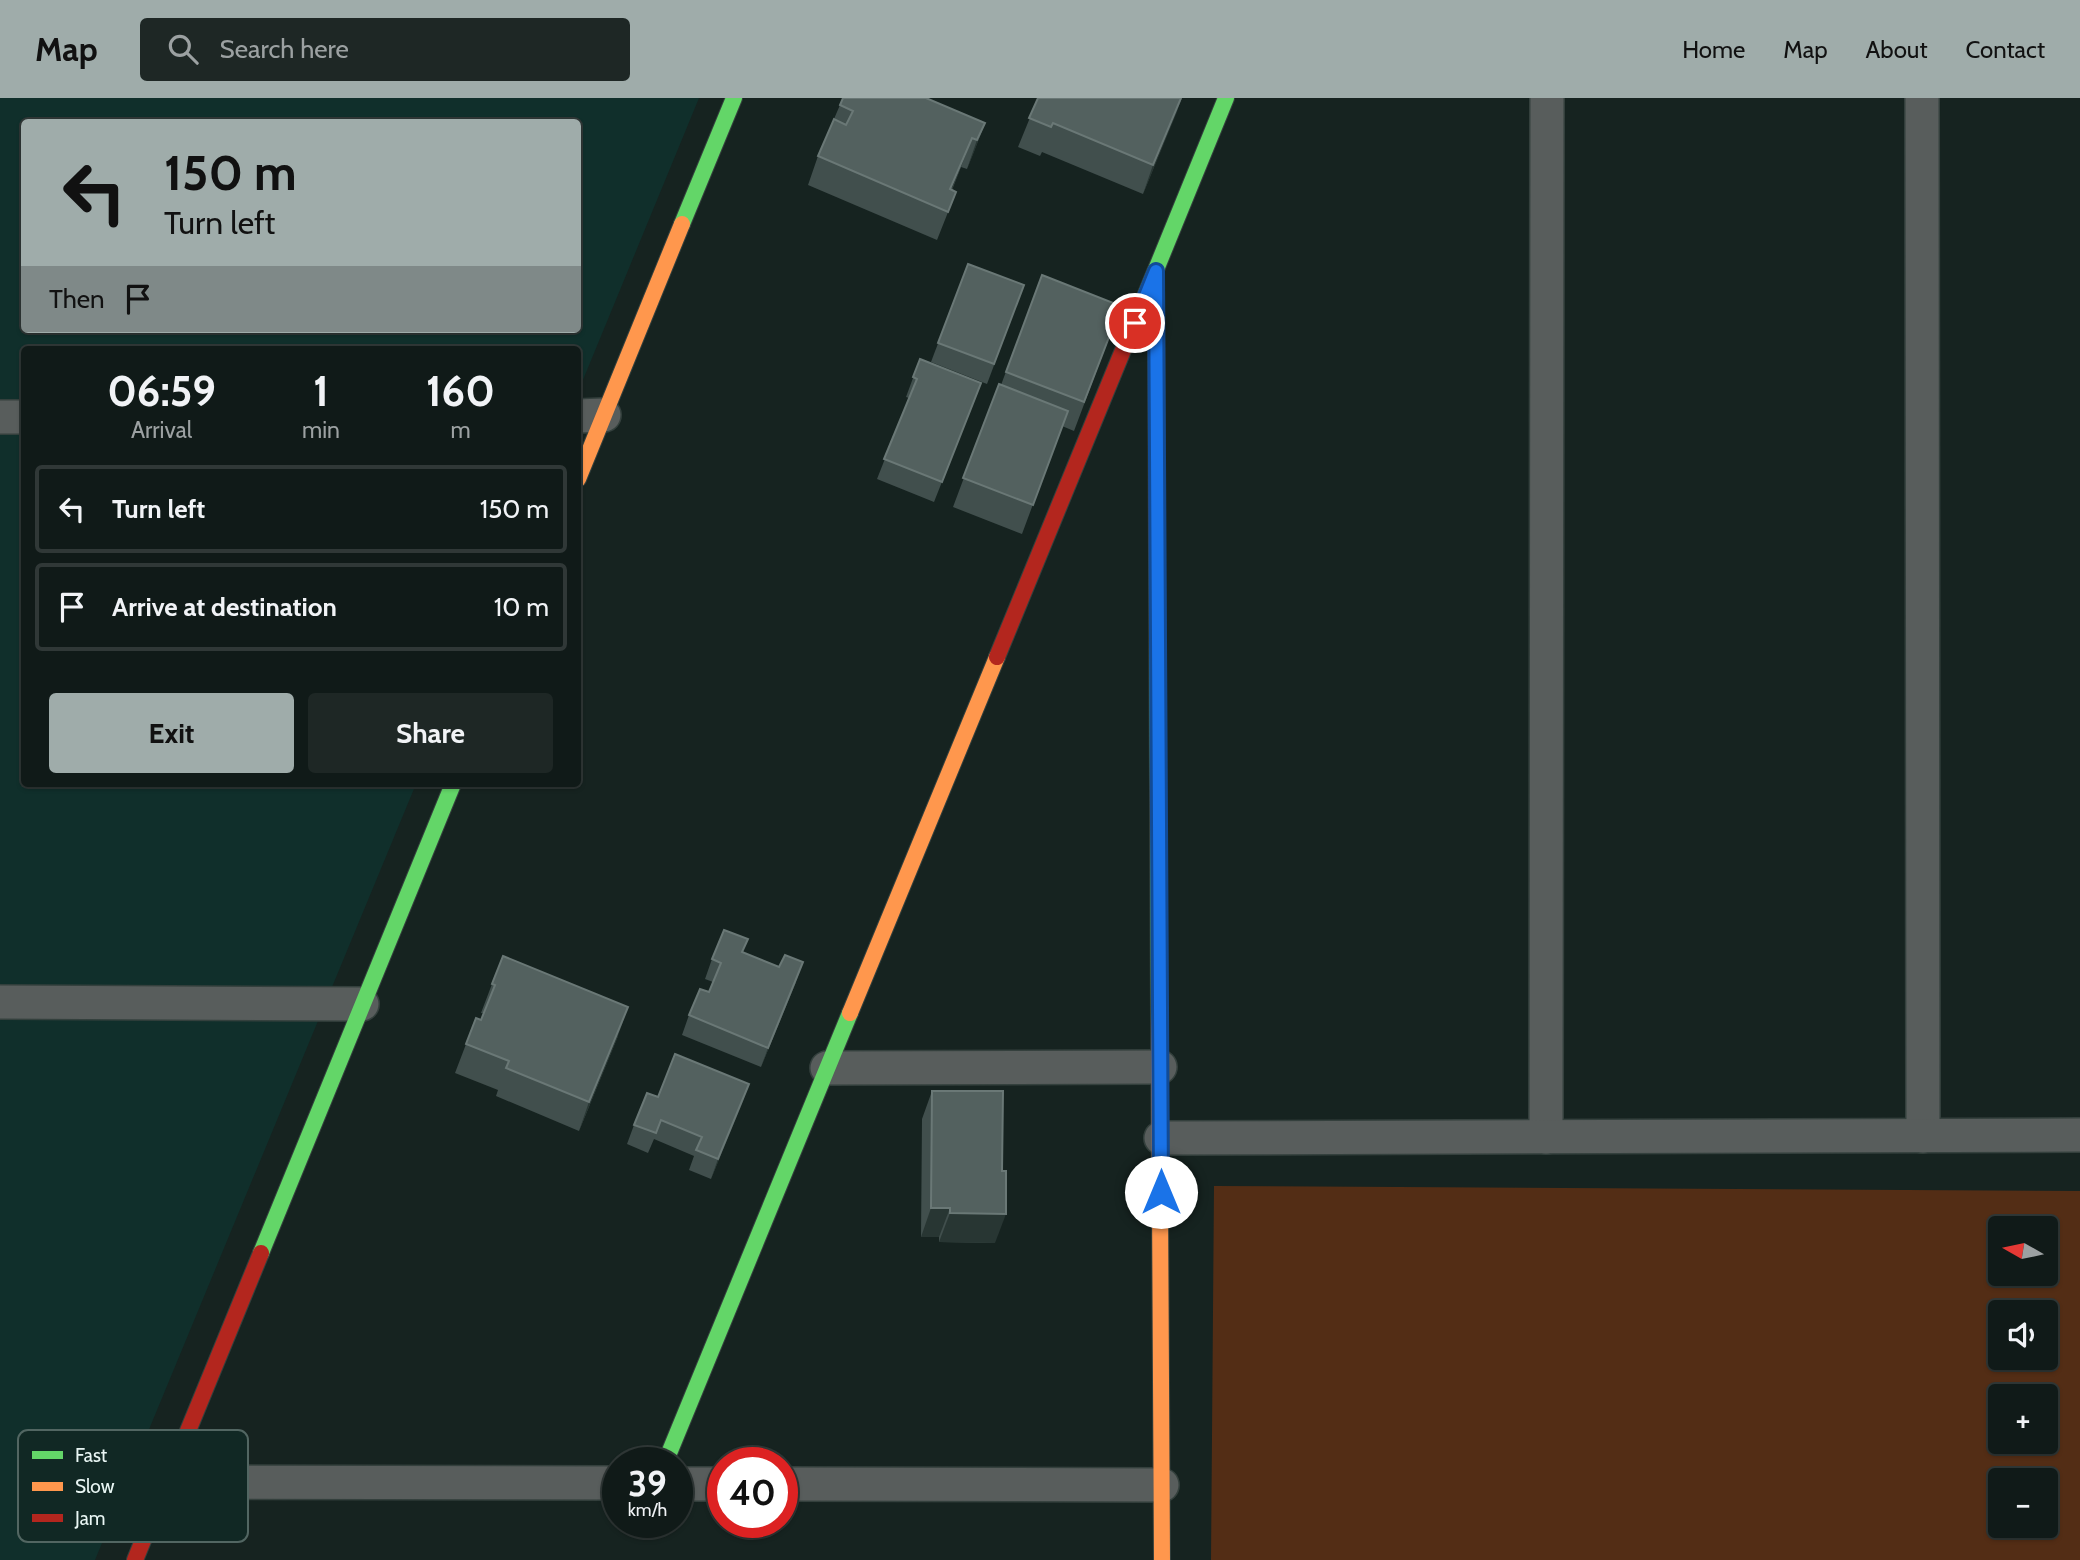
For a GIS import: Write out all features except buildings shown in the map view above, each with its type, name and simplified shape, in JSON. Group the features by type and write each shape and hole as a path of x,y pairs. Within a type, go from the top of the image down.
{"street":[{"path":"581,465 591,415 734,98"},
{"path":"671,1447 1226,98"},
{"path":"1546,1137 1547,98"},
{"path":"1922,98 1923,1136"},
{"path":"1156,271 1162,1560"},
{"path":"0,417 21,417"},
{"path":"188,1430 452,787"},
{"path":"0,1002 362,1004"},
{"path":"827,1068 1160,1067"},
{"path":"1161,1138 2080,1135"},
{"path":"248,1482 602,1483"},
{"path":"798,1484 1162,1485"},
{"path":"135,1560 142,1542"}],"shaded area":[{"path":"0,98 699,98 581,385 581,346 21,346 21,787 415,787 149,1430 18,1430 18,1542 102,1542 95,1560 0,1560"},
{"path":"1214,1186 2080,1191 2080,1560 1211,1560"}],"traffic: fast":[{"path":"682,224 734,98"},
{"path":"1135,321 1226,98"},
{"path":"1157,562 1159,1022"},
{"path":"261,1253 452,787"},
{"path":"672,1447 850,1013"}],"traffic: slow":[{"path":"581,472 682,224"},
{"path":"850,1013 997,657"},
{"path":"1159,1022 1162,1560"}],"traffic: jam":[{"path":"1156,288 1157,562"},
{"path":"997,657 1135,321"},
{"path":"188,1430 261,1253"},
{"path":"135,1560 142,1542"}],"route":[{"path":"1135,323 1156,271 1161,1192"}]}
